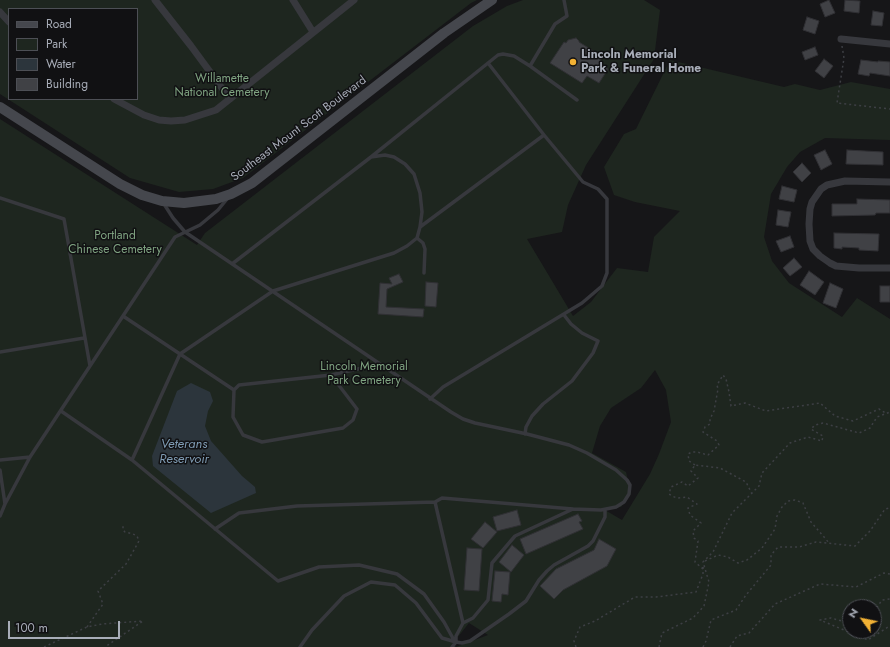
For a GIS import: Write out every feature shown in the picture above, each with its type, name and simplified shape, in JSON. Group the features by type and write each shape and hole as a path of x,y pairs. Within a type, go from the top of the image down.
{"main road":[{"name":"Southeast Mount Scott Boulevard","path":"0,107 133,191 162,201 184,203 216,199 231,194 252,183 444,33 492,0"}],"street":[{"path":"155,0 230,99"},
{"path":"293,0 313,32"},
{"path":"116,100 144,115 159,120 186,120 216,110 354,0"},
{"path":"0,12 8,21"},
{"path":"841,39 890,44"},
{"path":"890,182 845,181 827,185 821,189 812,202 808,232 813,249 820,256 836,266 890,268"}],"lane":[{"path":"530,66 555,24 567,16 564,0"},
{"path":"232,264 498,55 503,54 514,56 577,100"},
{"path":"430,399 443,387 582,303 602,286 607,273 606,199 598,189 583,182 488,63"},
{"path":"420,227 544,135"},
{"path":"132,460 180,354 273,291 394,253 407,246 417,238 422,212 420,193 414,174 405,164 394,158 385,155 371,156"},
{"path":"0,516 30,457 175,237 200,225 218,210 231,194"},
{"path":"0,198 64,219 90,366"},
{"path":"162,201 173,218 185,232 430,399 463,419 569,446 587,453 622,474 630,485 629,494 624,502 616,507 605,510 573,509 442,498 435,502 297,506 239,513 215,529"},
{"path":"417,238 423,243 424,273"},
{"path":"525,434 526,427 532,416 543,404 572,381 593,353 598,341 582,333 571,324 564,315"},
{"path":"123,316 234,390"},
{"path":"0,352 84,338"},
{"path":"331,375 358,409 353,420 343,428 262,442 243,435 233,417 234,390 239,385 331,375 380,364"},
{"path":"61,411 132,460 278,581 319,567 359,565 397,574 424,594 456,642"},
{"path":"0,460 30,457"},
{"path":"0,470 5,504"},
{"path":"435,502 463,623"},
{"path":"452,647 456,642 456,636 463,623 473,618 488,600 492,563 515,536 573,509"},
{"path":"300,647 312,630 344,596 371,582 395,585 416,603 442,638 462,643 470,641 526,601 539,580 554,565 588,546 605,517 605,510"}],"path":[{"path":"841,39 844,58 837,103 890,109"},
{"path":"752,494 746,482 720,468 695,465 689,460 688,454 692,452 708,455 719,445 717,441 703,432 704,427 710,424 710,419 714,411 718,388 717,385 723,375 726,379 731,406 745,403 766,411 820,403 835,416 853,420 879,409 887,414"},
{"path":"576,647 574,641 580,627 595,621 635,597 656,597 696,592 703,574 703,562 713,552 732,513 759,486 762,473 790,443 808,437 822,441 823,436 811,429 814,425 823,423 859,432 870,428 877,417 890,412"},
{"path":"695,465 691,471 698,478 688,486 682,482 675,484 671,487 669,494 677,498 686,497 697,504 688,508 690,515 701,523 693,531 694,538 698,541 695,562 703,569"},
{"path":"703,562 718,554 728,557 738,563 747,560 762,548 775,529 777,516 782,507 788,501 795,500 803,503 811,522 830,544"},
{"path":"703,647 711,620 736,610 746,595 771,565 772,555 778,547 799,548 816,542 855,546 870,531 885,509 890,508"},
{"path":"87,627 103,604 98,591 126,564 139,541 137,536 125,532 123,530 123,525"},
{"path":"659,647 662,632 693,618 704,606 710,582 703,562"},
{"path":"730,647 737,636 749,633 775,604 820,584 856,588 884,573 890,574"},
{"path":"842,621 831,618 820,620 842,629"},
{"path":"44,647 87,627 102,624 143,621 105,647"}],"green space":[{"name":"Willamette National Cemetery","path":"0,0 477,0 471,3 243,178 213,189 179,192 130,178 9,100 138,100 138,8 8,8 8,99 0,94"},
{"name":"Lincoln Memorial Park Cemetery","path":"523,0 644,0 660,10 654,59 586,165 568,205 562,232 527,239 573,316 591,302 617,268 648,272 654,237 680,211 635,202 614,195 604,167 624,134 636,129 670,60 784,87 795,84 820,90 851,82 890,89 890,140 825,138 800,152 787,167 771,194 764,237 772,261 789,283 842,317 857,298 890,319 890,647 456,647 0,647 0,119 197,245 205,233 473,26 507,6","holes":["655,370 666,390 671,422 650,474 622,520 605,510 621,507 631,493 626,472 592,453 600,426 611,408 641,388","469,623 488,635 456,647 453,643"]}],"water":[{"name":"Veterans Reservoir","path":"191,383 210,392 213,401 208,411 205,426 211,441 242,476 255,487 256,493 211,513 153,466 152,456 177,391"}],"building":[{"path":"829,0 835,13 825,17 820,4"},
{"path":"845,0 860,1 859,13 844,11"},
{"path":"873,11 884,13 882,26 871,25"},
{"path":"807,17 819,21 815,34 803,30"},
{"name":"Lincoln Memorial Park & Funeral Home","path":"576,38 579,42 603,57 599,63 608,69 599,83 587,76 582,83 550,63 564,42 566,43 568,40"},
{"path":"815,47 818,55 805,60 802,52"},
{"path":"824,59 833,66 824,78 815,71"},
{"path":"861,60 890,62 890,76 870,73 869,76 858,74"},
{"path":"825,150 832,164 821,170 814,155"},
{"path":"847,150 883,152 883,165 846,164"},
{"path":"802,163 811,173 802,182 793,172"},
{"path":"782,186 797,190 794,202 779,199"},
{"path":"857,199 890,200 890,213 876,213 875,215 832,216 832,204 857,204"},
{"path":"778,210 791,212 788,227 776,225"},
{"path":"834,233 879,234 878,251 859,250 859,248 834,248"},
{"path":"790,236 794,247 781,252 776,241"},
{"path":"794,258 802,267 790,276 783,268"},
{"path":"809,271 824,282 815,295 800,285"},
{"path":"399,274 403,282 387,289 386,307 424,309 423,317 378,314 380,283 392,284 389,278"},
{"path":"426,282 438,283 436,307 425,306"},
{"path":"830,283 843,289 836,308 823,303"},
{"path":"880,286 890,286 890,302 880,302"},
{"path":"517,510 521,525 497,531 493,517"},
{"path":"578,514 582,521 579,522 583,529 526,554 520,539"},
{"path":"485,522 497,532 483,548 471,539"},
{"path":"599,539 616,549 607,566 563,590 554,599 540,586 556,569 594,550"},
{"path":"512,545 524,555 511,572 499,562"},
{"path":"467,548 482,549 479,591 464,590"},
{"path":"495,571 510,572 508,595 502,594 501,602 492,601"}],"place":[{"name":"Lincoln Memorial Park & Funeral Home","path":"573,62"}],"park label":[{"name":"Portland Chinese Cemetery","path":"115,243"}]}
